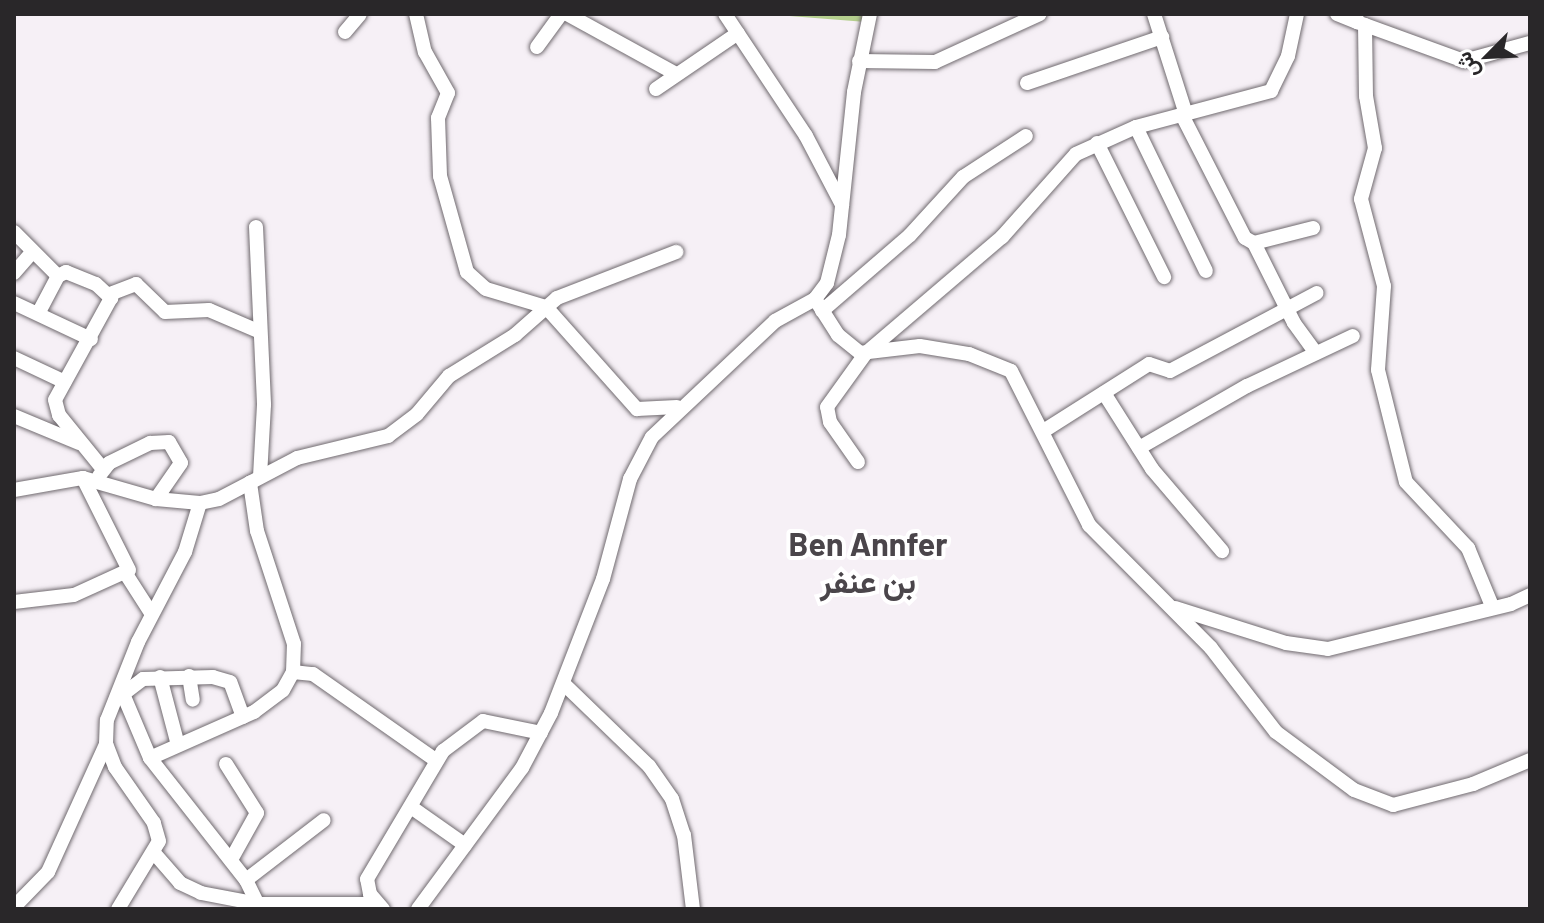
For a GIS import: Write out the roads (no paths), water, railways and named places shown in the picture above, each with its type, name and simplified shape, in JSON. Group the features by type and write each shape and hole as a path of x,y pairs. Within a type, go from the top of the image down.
{"street":[{"path":"345,32 360,14"},
{"path":"416,14 425,52 448,93 438,118 440,176 461,260 477,285 546,307 627,403 645,412 681,406"},
{"path":"537,47 561,14"},
{"path":"567,14 676,74"},
{"path":"725,14 806,136 843,207"},
{"path":"819,305 831,274 843,207 859,61 870,14"},
{"path":"859,61 935,62 1040,14"},
{"path":"1154,14 1184,115 1227,208 1243,235 1254,243 1285,309 1316,353"},
{"path":"858,462 830,422 827,407 866,353 1002,237 1061,166 1097,143 1136,127 1271,91 1288,56 1297,14"},
{"path":"1337,14 1464,61 1530,43"},
{"path":"1359,20 1366,96 1375,148 1361,199 1384,286 1378,370 1406,482 1468,548 1492,606"},
{"path":"656,89 738,33"},
{"path":"1027,83 1162,37"},
{"path":"1136,127 1206,271"},
{"path":"418,909 541,733 565,685 603,579 630,479 652,437 681,406 786,313 819,305 910,235 963,177 1026,136"},
{"path":"1097,143 1164,277"},
{"path":"150,758 243,717 283,690 293,672 294,644 260,542 255,480 264,405 258,331 256,227"},
{"path":"1254,243 1313,228"},
{"path":"14,232 58,276"},
{"path":"14,273 32,252"},
{"path":"94,475 156,499 200,503 312,453 388,436 417,414 449,376 515,335 546,307 575,288 676,252"},
{"path":"58,276 76,273 110,294"},
{"path":"39,312 58,276"},
{"path":"110,294 136,284 165,312 209,310 258,331"},
{"path":"1045,430 1152,362 1170,371 1317,293"},
{"path":"110,294 111,306 65,382 55,407 83,445 128,566 126,574 151,613"},
{"path":"14,303 39,312 91,339"},
{"path":"819,305 849,347 866,353 920,346 1000,365 1019,380 1085,519 1171,607 1291,746 1376,802 1393,805 1449,791 1530,760"},
{"path":"1139,448 1353,336"},
{"path":"14,358 65,382"},
{"path":"1104,393 1186,514 1222,551"},
{"path":"14,416 83,445"},
{"path":"14,490 94,475 150,443 169,442 181,463 156,499"},
{"path":"14,907 48,872 106,744 107,720 151,613 185,552 200,503"},
{"path":"14,602 74,595 126,574"},
{"path":"1171,607 1286,643 1328,649 1530,595"},
{"path":"293,672 313,674 437,761"},
{"path":"243,717 230,682 189,676 160,677 135,681 123,694 150,758 246,880 259,907"},
{"path":"189,676 193,700"},
{"path":"160,677 178,745"},
{"path":"565,685 649,766 672,799 684,835 693,909"},
{"path":"155,854 180,883 201,893 259,907 380,906 367,879 437,761 483,721 541,733"},
{"path":"106,744 127,789 157,829 155,854 118,909"},
{"path":"226,764 257,813 231,860"},
{"path":"411,807 465,845"},
{"path":"246,880 324,820"}],"district":[{"name":"Ben Annfer بن عنفر","path":"868,562"}]}
